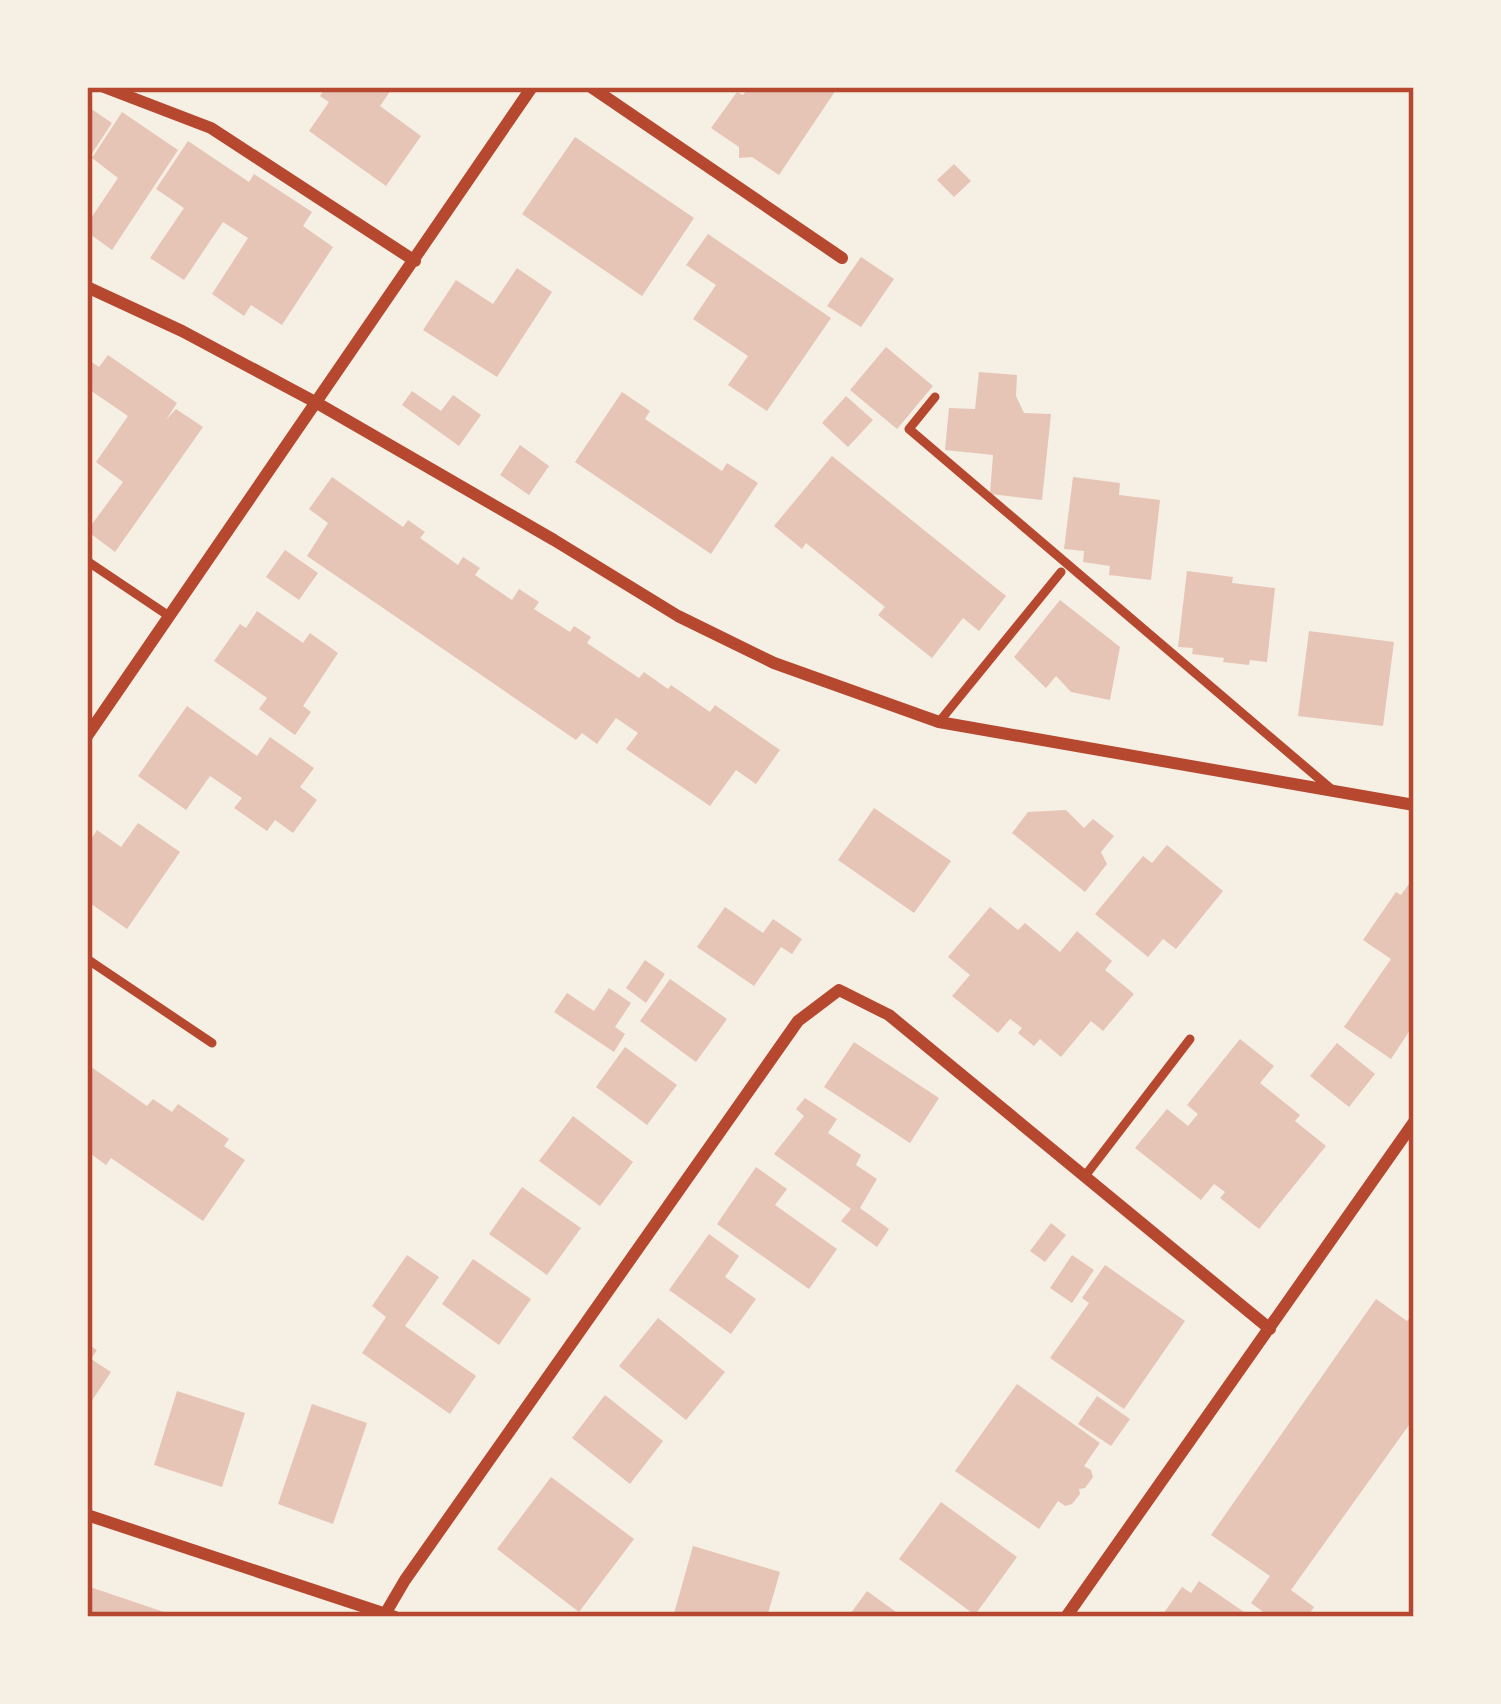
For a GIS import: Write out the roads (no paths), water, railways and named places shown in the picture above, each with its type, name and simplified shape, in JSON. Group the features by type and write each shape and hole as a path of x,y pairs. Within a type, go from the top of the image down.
{"street":[{"path":"104,87 211,128 415,261"},
{"path":"87,736 532,87"},
{"path":"592,87 842,257"},
{"path":"87,287 182,331 316,403 678,616 774,663 939,722 1414,805"},
{"path":"87,1515 390,1615 443,1526 798,1022 839,990 889,1015 1270,1329"},
{"path":"1066,1617 1414,1122"}],"lane":[{"path":"935,397 909,429 1336,793"},
{"path":"87,561 169,616"},
{"path":"939,722 1061,572"},
{"path":"87,958 212,1043"},
{"path":"1085,1176 1190,1039"}]}
